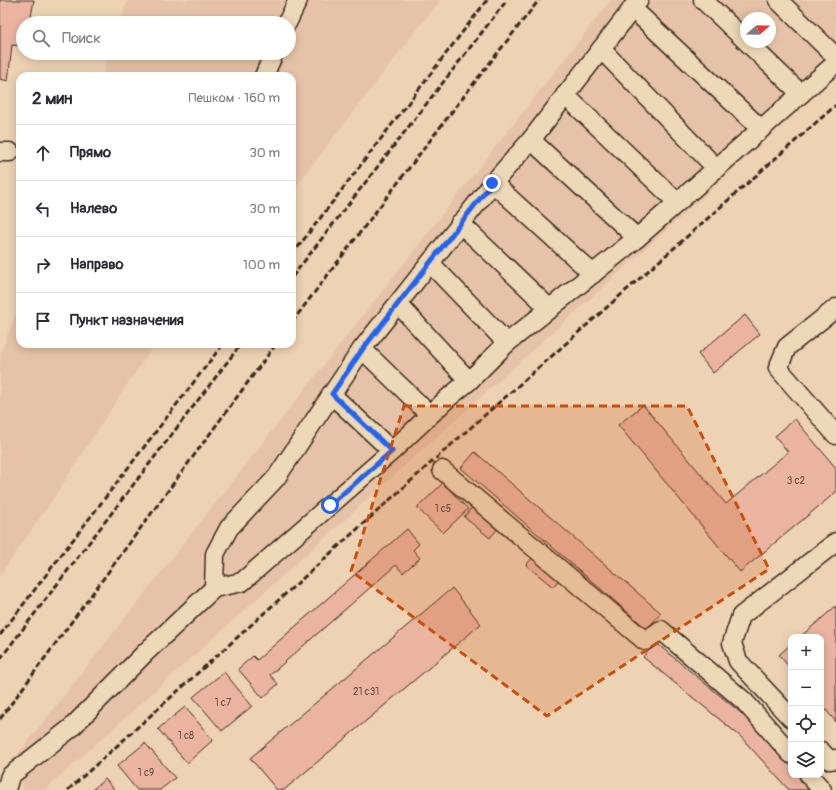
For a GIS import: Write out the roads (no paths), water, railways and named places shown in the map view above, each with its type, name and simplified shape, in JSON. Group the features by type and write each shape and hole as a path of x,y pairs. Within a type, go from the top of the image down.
{"lane":[{"path":"291,16 298,0"},
{"path":"703,0 740,36"},
{"path":"778,0 836,57"},
{"path":"214,588 215,554 229,528 276,478 362,350 492,183 531,140 635,4 761,129"},
{"path":"752,48 801,94"},
{"path":"601,49 716,168"},
{"path":"266,72 271,60"},
{"path":"6,790 10,776 71,728 146,652 214,588 242,582 392,451 469,381 507,343 637,238 836,63"},
{"path":"565,95 677,202"},
{"path":"531,140 637,238"},
{"path":"492,183 593,274"},
{"path":"460,223 550,309"},
{"path":"430,263 507,343"},
{"path":"398,304 469,381"},
{"path":"836,308 787,347 778,368 836,436"},
{"path":"362,350 430,415"},
{"path":"332,394 392,451"},
{"path":"442,470 645,641 661,630 744,701 788,751"},
{"path":"788,715 738,661 732,643 741,616 836,542"},
{"path":"824,754 829,760 836,759"},
{"path":"812,778 822,790"}],"railway":[{"path":"296,250 487,0"},
{"path":"296,272 507,0"},
{"path":"296,317 460,101 539,0"},
{"path":"68,790 434,460 836,105"},
{"path":"0,635 220,348"},
{"path":"0,659 238,348"},
{"path":"0,719 273,348"}]}
